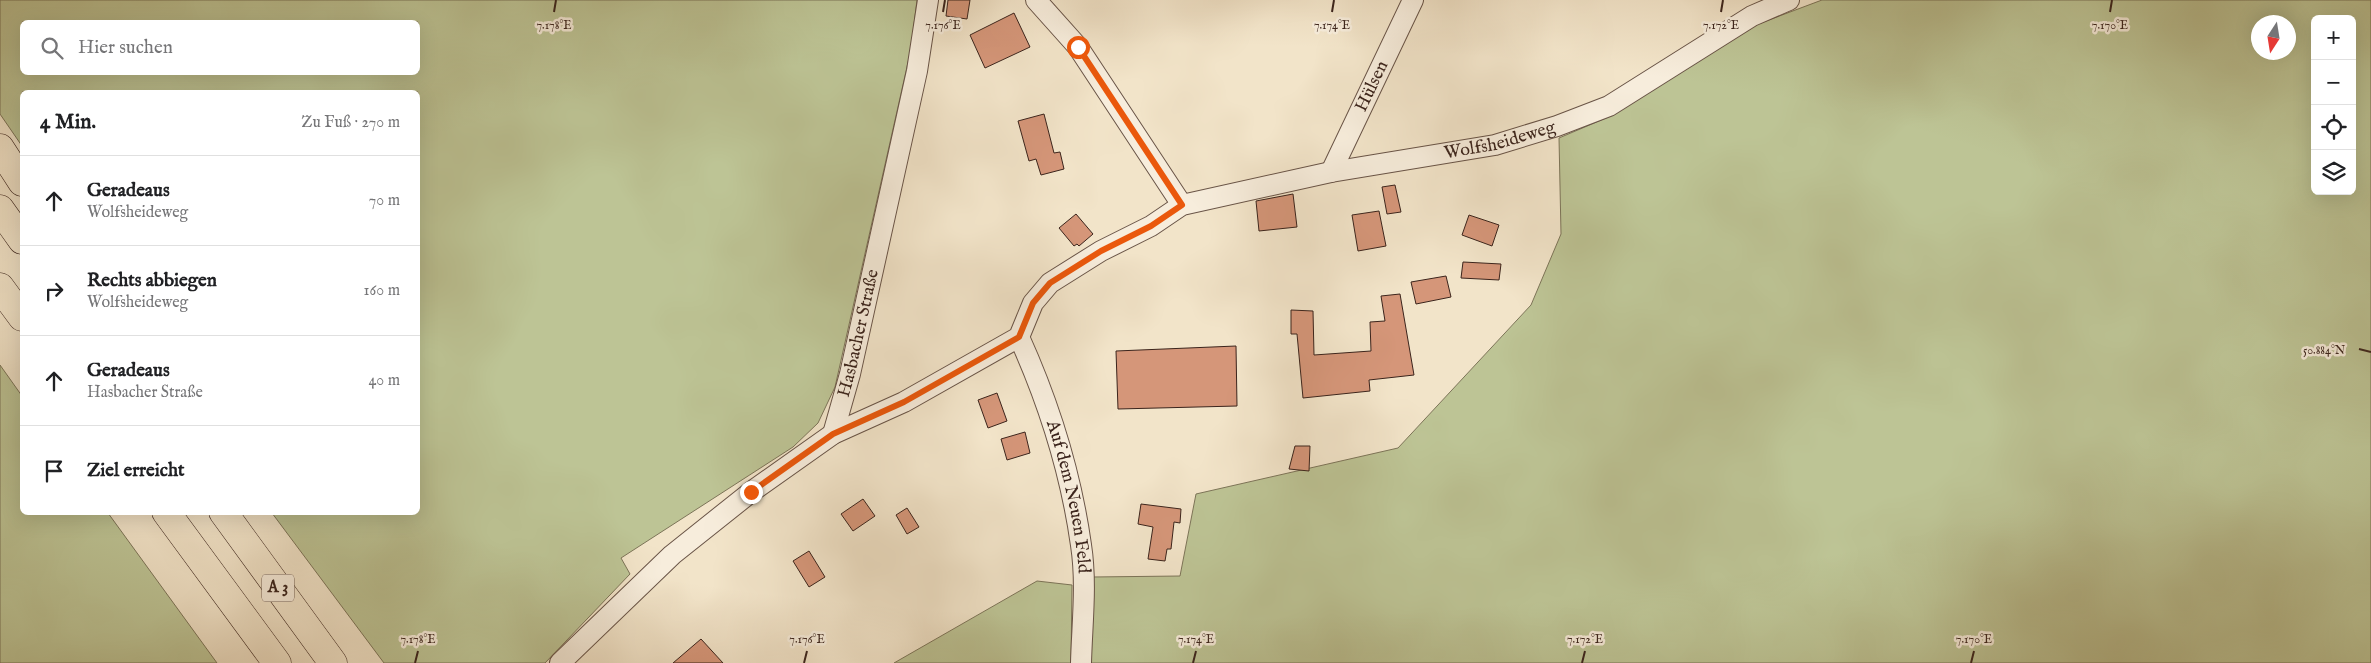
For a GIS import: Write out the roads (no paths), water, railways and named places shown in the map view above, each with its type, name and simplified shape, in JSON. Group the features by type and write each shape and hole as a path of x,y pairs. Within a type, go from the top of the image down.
{"highway":[{"path":"0,148 20,179"},
{"path":"0,209 20,237"},
{"path":"0,286 20,314"},
{"name":"A 3","path":"168,515 277,663"},
{"name":"A 3","path":"224,515 333,663"}],"street":[{"name":"Hasbacher Straße","path":"833,434 850,374 917,70 928,0"},
{"path":"1036,0 1078,47 1182,205"},
{"name":"Hülsen","path":"1331,172 1412,0"},
{"name":"Wolfsheideweg","path":"1019,337 1033,303 1050,283 1101,251 1151,226 1182,205 1331,172 1495,145 1584,116 1636,90 1752,16 1789,0"},
{"path":"560,663 672,555 751,492 833,434 904,402 1019,337"},
{"name":"Auf dem Neuen Feld","path":"1019,337 1038,378 1061,456 1081,546 1084,596 1081,663"}]}
